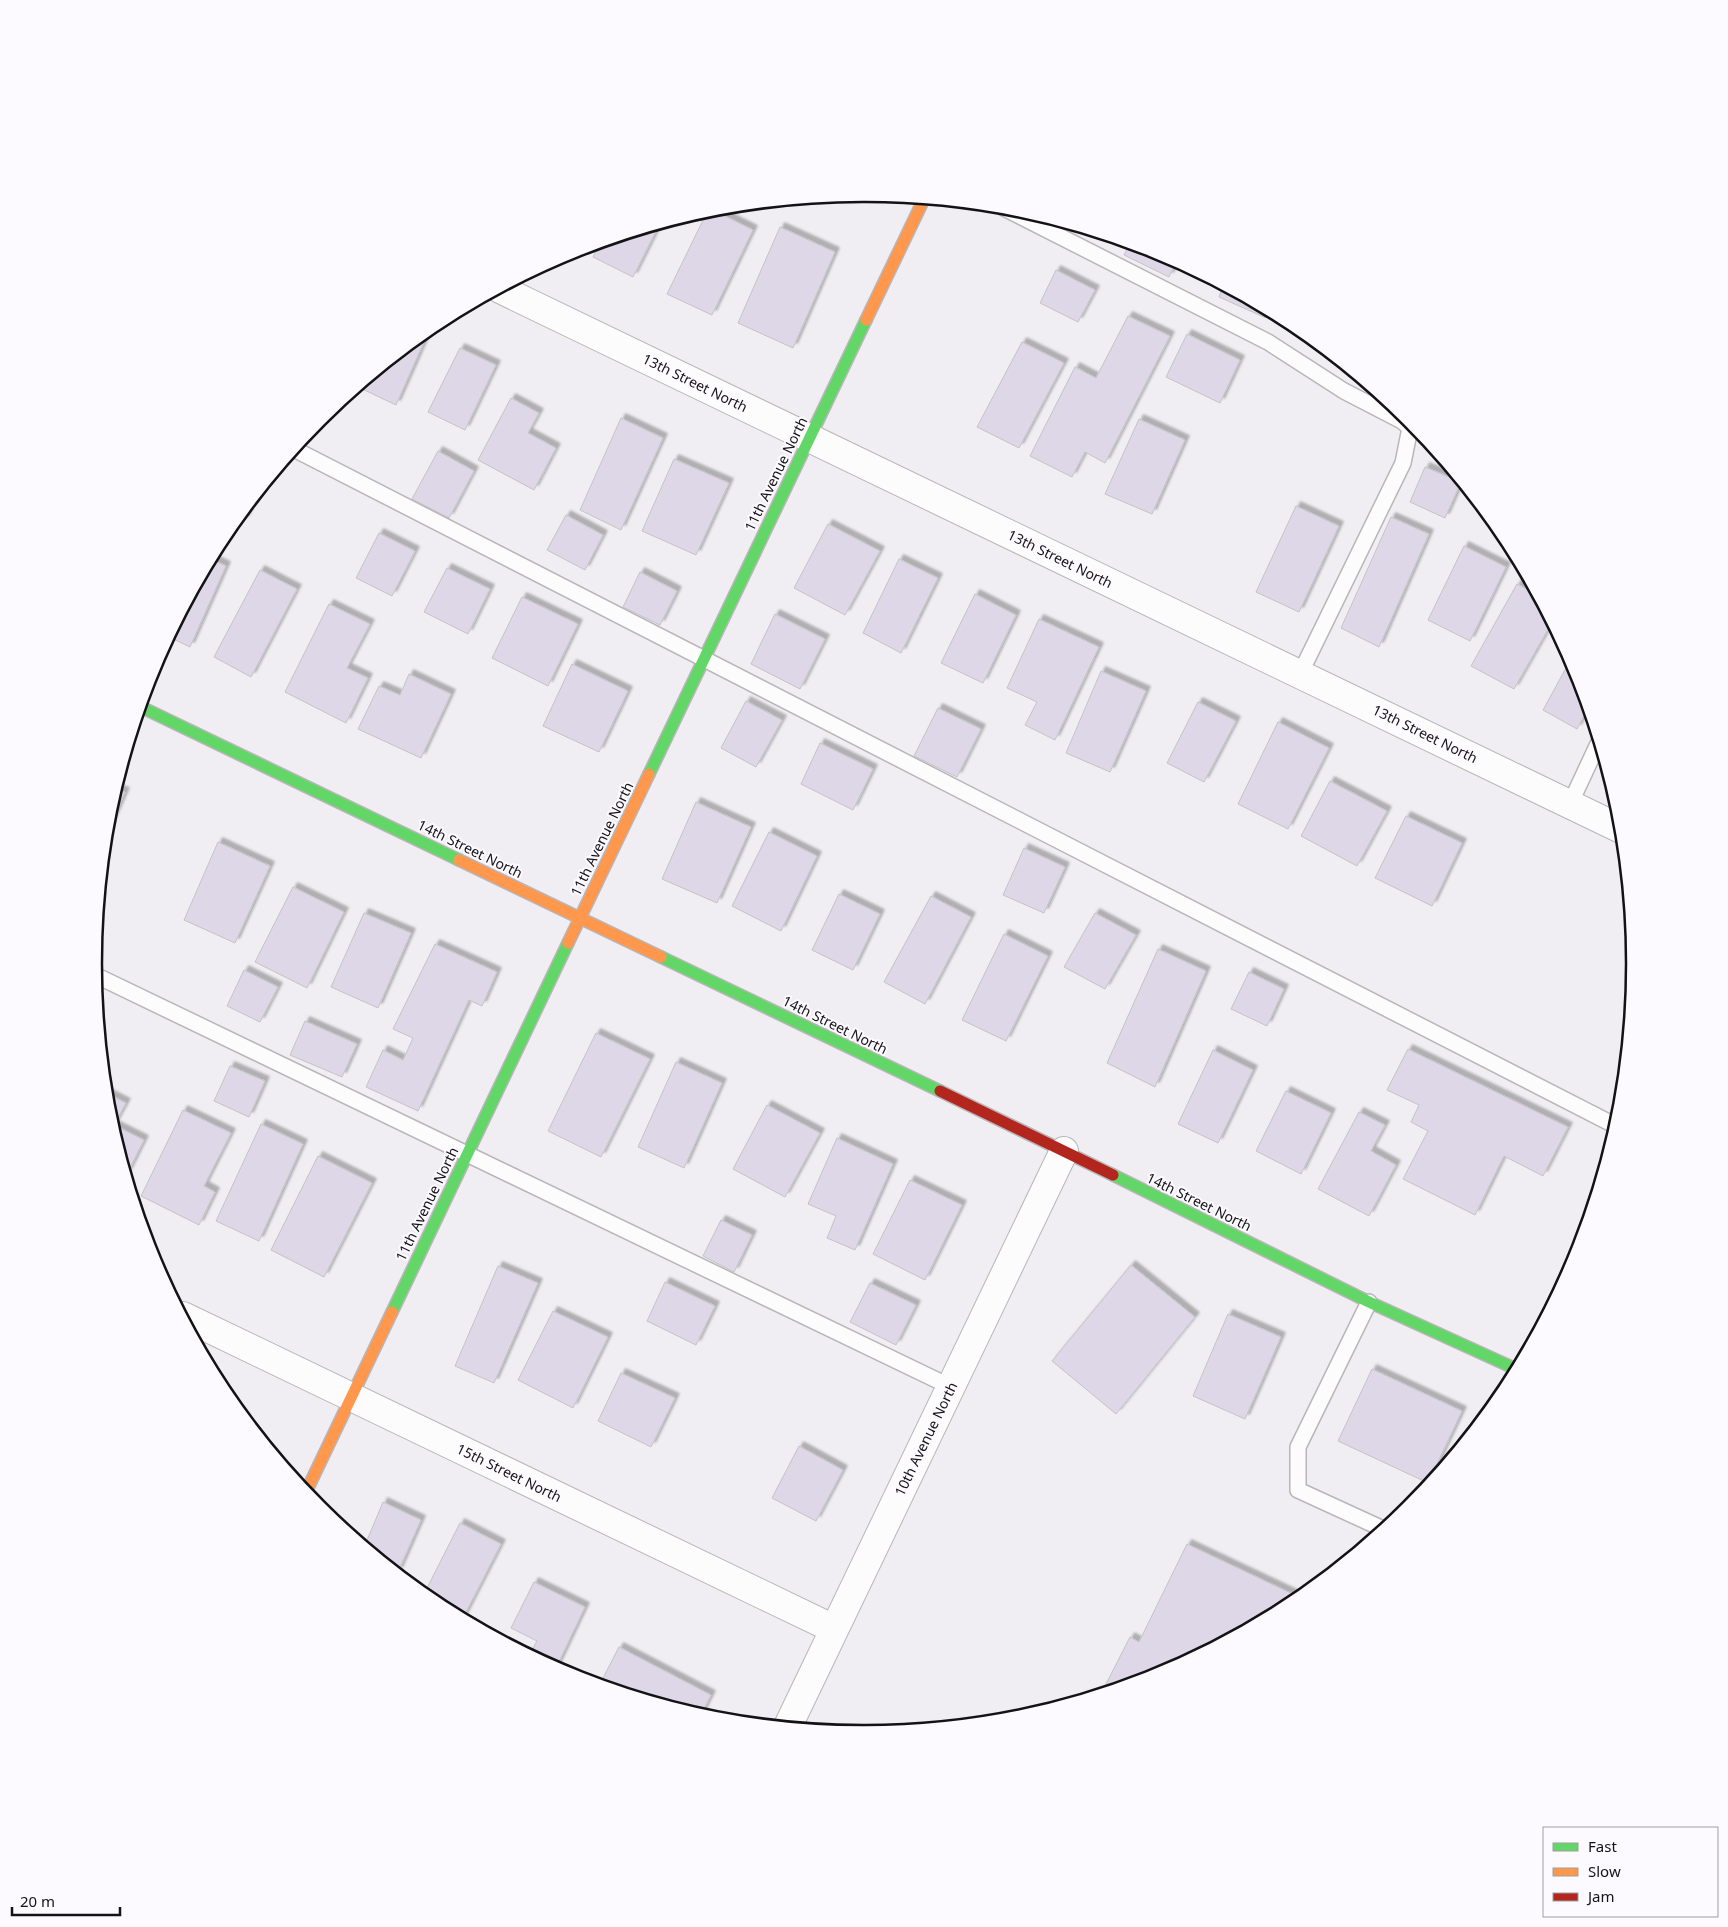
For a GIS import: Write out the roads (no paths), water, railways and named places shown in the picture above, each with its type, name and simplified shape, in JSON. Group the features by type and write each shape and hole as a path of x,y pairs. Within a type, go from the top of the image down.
{"street":[{"name":"11th Avenue North","path":"309,1485 921,205"},
{"name":"13th Street North","path":"506,292 1613,825"},
{"name":"14th Street North","path":"146,710 1064,1151 1369,1302 1510,1366"},
{"name":"10th Avenue North","path":"791,1721 1064,1151"},
{"name":"15th Street North","path":"192,1320 834,1630"}],"lane":[{"path":"1029,221 1268,342 1344,390 1392,416"},
{"path":"1300,674 1403,463 1410,433"},
{"path":"300,452 1609,1122"},
{"path":"1570,804 1595,750"},
{"path":"103,979 951,1387"},
{"path":"1369,1302 1298,1446 1298,1490 1377,1526"}]}
